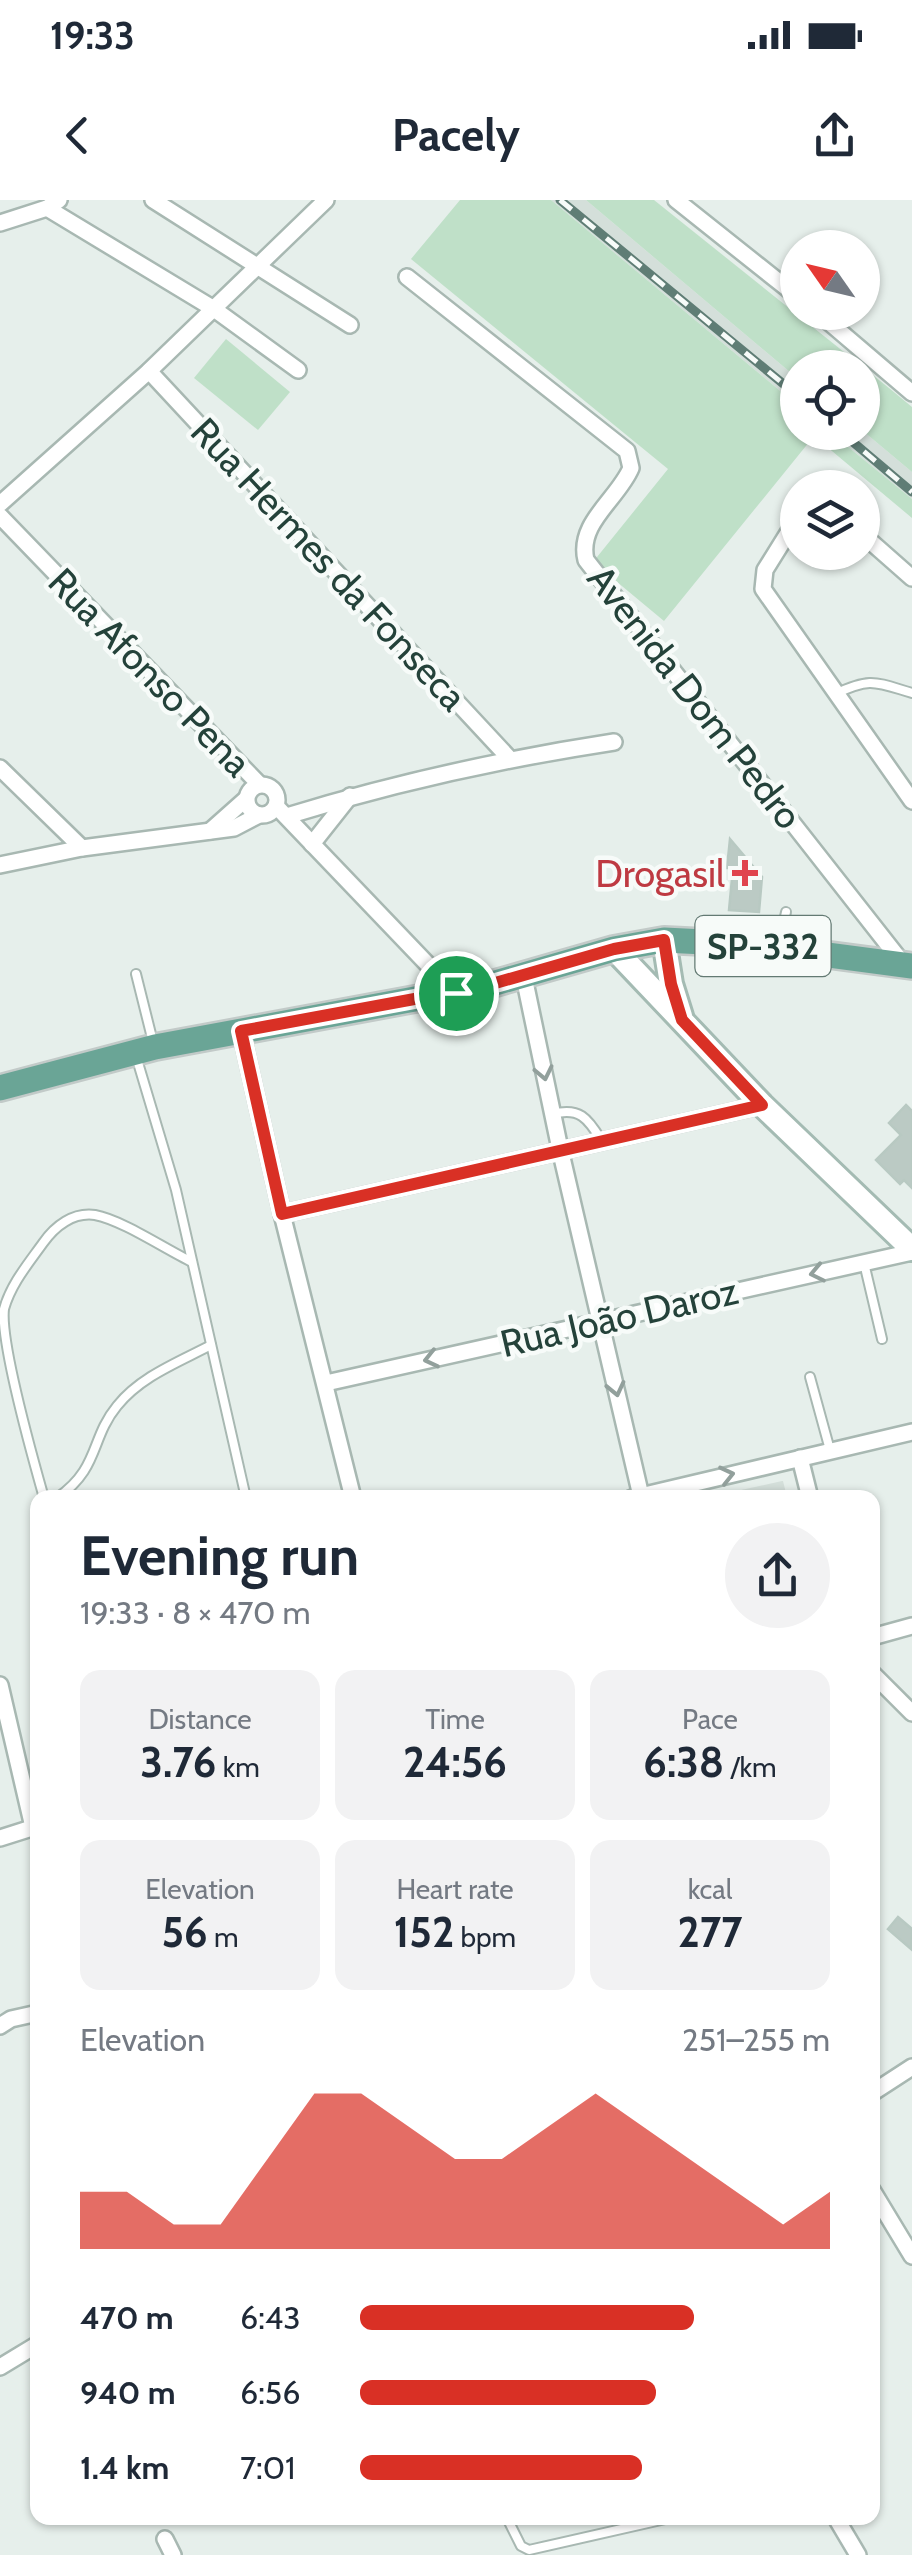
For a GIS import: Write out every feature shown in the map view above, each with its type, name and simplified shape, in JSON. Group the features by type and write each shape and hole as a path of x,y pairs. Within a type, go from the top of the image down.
{"main road":[{"name":"SP-332","path":"0,1088 145,1049 456,993 614,949 664,940 778,948 908,966"},
{"path":"664,940 682,1020"},
{"path":"614,949 762,1105 912,1250"}],"street":[{"path":"153,200 350,325"},
{"path":"0,504 214,310 326,200"},
{"path":"676,200 780,283"},
{"path":"0,223 53,204 298,370"},
{"name":"Avenida Dom Pedro","path":"407,277 627,451 631,468 588,530 586,560 908,966"},
{"path":"837,330 912,394"},
{"name":"Rua Hermes da Fonseca","path":"149,370 508,758"},
{"name":"Rua Afonso Pena","path":"0,516 259,784"},
{"path":"780,546 765,570 762,590 912,801"},
{"path":"880,550 912,578"},
{"path":"246,800 252,812 266,815 508,758 614,742"},
{"path":"0,768 82,848"},
{"path":"210,831 246,800 252,787 259,784 272,788 282,811 456,993"},
{"path":"312,844 350,796"},
{"path":"0,865 82,848 234,828 258,815"},
{"path":"524,977 635,1490"},
{"path":"241,1031 351,1490"},
{"path":"282,1214 762,1105"},
{"name":"Rua João Daroz","path":"326,1383 912,1250"},
{"path":"662,1490 912,1432"},
{"path":"800,1458 808,1490"},
{"path":"880,1636 912,1626"},
{"path":"880,1680 912,1713"},
{"path":"0,1685 30,1807"},
{"path":"0,1838 30,1829"},
{"path":"0,2026 30,2014"},
{"path":"880,2088 912,2067"},
{"path":"880,2203 912,2256"},
{"path":"0,2368 30,2349"},
{"path":"840,2525 858,2555"},
{"path":"165,2540 173,2555"}],"lane":[{"path":"835,694 861,682 912,693"},
{"path":"778,948 786,912"},
{"path":"136,974 145,1049 244,1490"},
{"path":"552,1114 578,1112 592,1124 601,1140"},
{"path":"42,1490 12,1383 2,1330 2,1314 17,1280 50,1232 71,1217 92,1215 120,1223 192,1262"},
{"path":"864,1263 882,1338"},
{"path":"65,1490 90,1466 117,1406 148,1378 211,1345"},
{"path":"810,1377 831,1451"},
{"path":"510,2525 521,2546 529,2550 639,2525"}],"shaded area":[{"path":"551,200 586,200 780,364 780,391"},
{"path":"880,445 912,472 912,499 880,470 852,450 880,450"},
{"path":"782,1481 785,1490 741,1490"}],"green space":[{"path":"460,200 551,200 780,391 780,450 803,450 786,470 780,470 780,478 664,621 593,562 668,469 411,259"},
{"path":"586,200 654,200 780,301 780,330 816,330 841,350 780,350 780,364"},
{"path":"226,339 290,392 258,430 194,378"},
{"path":"880,381 912,407 912,472 880,445"},
{"path":"831,450 852,450 876,470 855,470"},
{"path":"880,473 912,499 912,518 880,491"}],"building":[{"name":"Drogasil","path":"730,839 762,877 759,912 729,910 733,868 727,868"},
{"path":"906,1105 912,1111 912,1188 904,1180 900,1184 876,1160 901,1135 889,1123"},
{"path":"898,1917 912,1929 911,1949 888,1929"}],"railway":[{"path":"560,200 780,381"},
{"path":"862,450 912,492"}],"place":[{"name":"Drogasil","path":"745,873"}],"route":[{"path":"664,940 682,1020 762,1105 282,1214 241,1031 456,993 614,949 664,940"}]}
